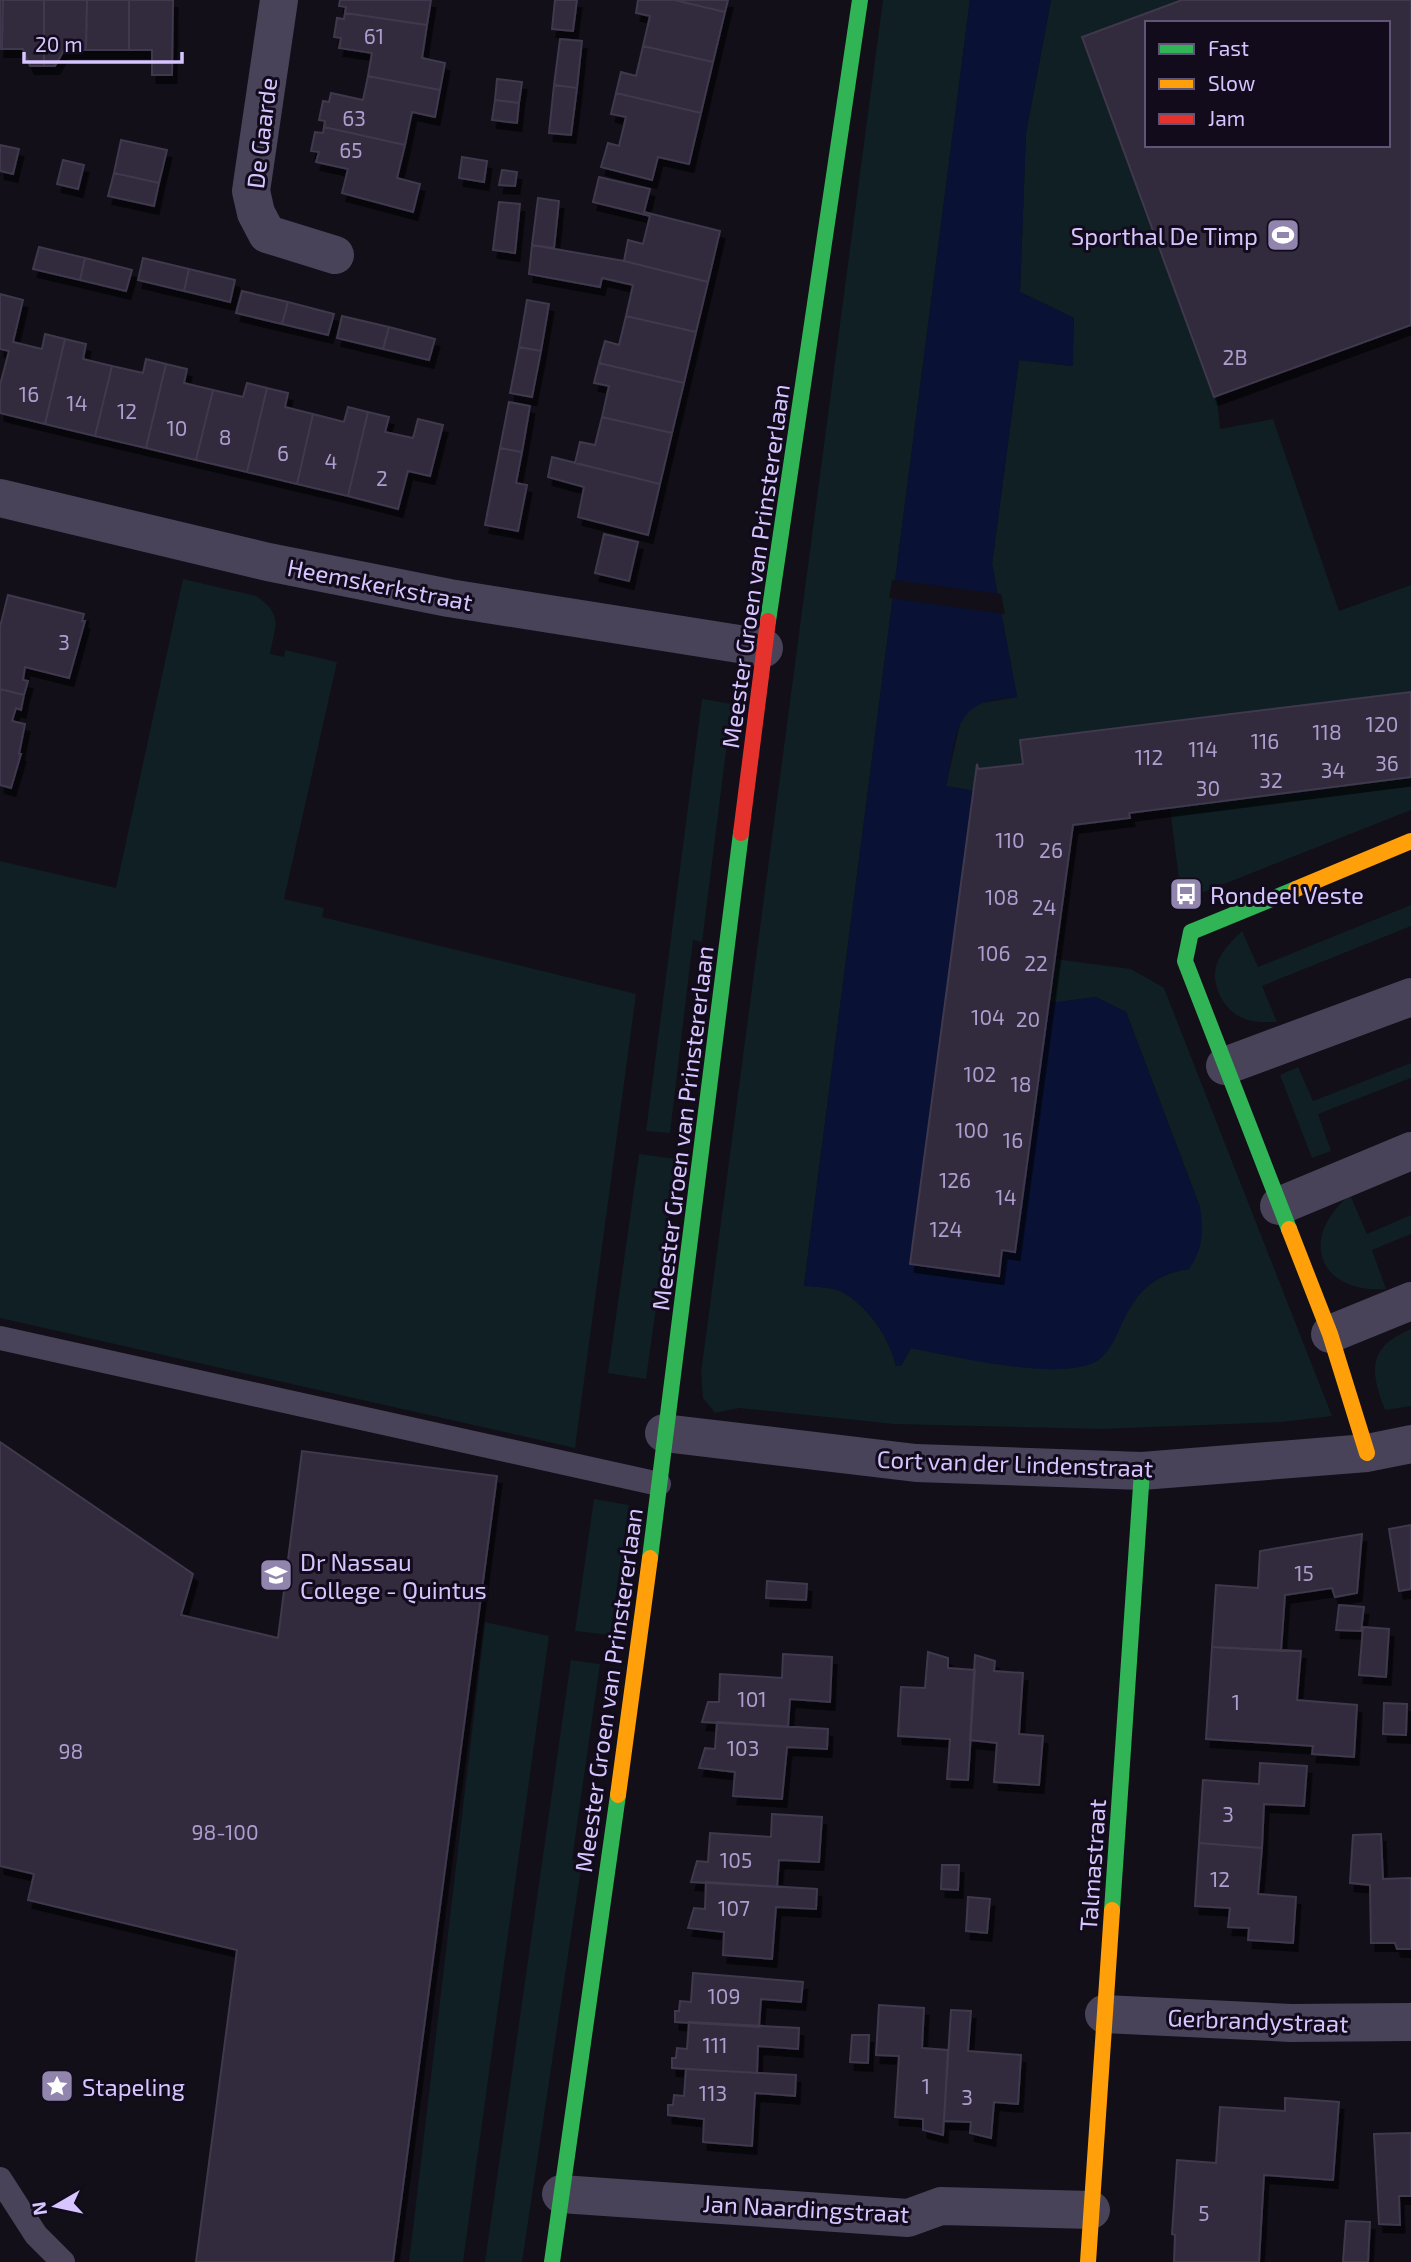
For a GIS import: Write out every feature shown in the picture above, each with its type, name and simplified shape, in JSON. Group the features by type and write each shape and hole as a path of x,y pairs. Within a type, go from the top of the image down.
{"street":[{"name":"De Gaarde","path":"279,0 251,191 256,213 267,234 335,255"},
{"name":"Meester Groen van Prinstererlaan","path":"552,2262 636,1670 664,1433 702,1162 764,649 860,0"},
{"name":"Heemskerkstraat","path":"0,498 268,562 438,596 764,649"},
{"path":"1367,1453 1330,1334 1185,961 1191,932 1411,841"},
{"path":"1225,1066 1411,997"},
{"path":"1279,1206 1411,1151"},
{"path":"1330,1334 1411,1301"},
{"name":"Cort van der Lindenstraat","path":"664,1433 916,1462 1142,1471 1367,1453 1411,1444"},
{"name":"Talmastraat","path":"1088,2262 1142,1471"},
{"name":"Gerbrandystraat","path":"1104,2014 1291,2024 1411,2022"},
{"name":"Jan Naardingstraat","path":"561,2194 908,2218 941,2206 1091,2210"}],"lane":[{"path":"0,1338 659,1484"},
{"path":"0,2179 36,2235 63,2262"}],"shaded area":[{"path":"883,0 970,0 804,1285 838,1290 852,1298 869,1314 883,1334 896,1366 901,1366 911,1348 946,1355 1112,1344 1125,1316 1149,1285 1160,1278 1189,1269 1200,1207 1126,1012 1096,997 1043,1004 981,792 946,786 961,719 976,704 1017,697 992,564 1019,360 1072,366 1074,318 1020,292 1026,133 1051,0 1179,0 1081,38 1217,399 1220,429 1273,419 1339,611 1411,585 1411,810 1196,895 1180,887 1168,793 1065,809 1047,958 1131,969 1164,988 1332,1416 1281,1422 1102,1429 894,1424 739,1408 715,1413 703,1398 701,1373"},
{"path":"183,579 256,596 265,603 271,609 275,621 270,654 284,657 285,650 337,662 284,899 324,908 322,917 636,994 575,1448 0,1318 0,861 116,888"},
{"path":"702,699 732,704 702,942 693,940 670,1133 646,1131"},
{"path":"1411,905 1411,926 1262,986 1277,1022 1245,1019 1231,1010 1220,995 1215,969 1225,949 1242,931 1258,967"},
{"path":"1411,1063 1411,1078 1318,1114 1331,1151 1312,1158 1280,1075 1298,1067 1313,1101"},
{"path":"639,1154 677,1159 646,1379 608,1373"},
{"path":"1350,1195 1367,1234 1411,1215 1411,1234 1372,1250 1386,1289 1363,1288 1344,1282 1331,1273 1323,1260 1321,1245 1324,1228 1334,1211"},
{"path":"1411,1329 1411,1406 1385,1410 1377,1384 1376,1362 1386,1344"},
{"path":"594,1499 629,1505 610,1635 575,1631"},
{"path":"485,1622 549,1636 463,2262 409,2262"},
{"path":"571,1660 600,1664 572,1860 582,1862 522,2262 485,2262"}],"water":[{"path":"970,0 1051,0 1026,133 1020,292 1074,318 1073,366 1019,360 992,564 1017,697 995,699 980,705 969,712 961,722 946,786 981,792 1043,1004 1096,997 1126,1012 1200,1207 1202,1224 1200,1247 1189,1269 1163,1276 1144,1289 1100,1359 1085,1366 1063,1369 1037,1369 980,1362 911,1348 901,1366 896,1366 883,1334 869,1314 852,1298 838,1290 804,1286"}],"pier":[{"path":"892,580 1001,594 1005,614 889,598"}],"building":[{"path":"0,0 3,0 2,49 0,49"},
{"path":"3,0 44,0 44,66 30,66 23,49 2,49"},
{"path":"44,0 87,0 86,50 64,50 55,66 44,66"},
{"path":"87,0 129,0 129,50 86,50"},
{"path":"129,0 173,0 172,75 152,75 152,50 129,50"},
{"path":"340,0 431,0 427,25 345,13 346,7 339,6"},
{"path":"555,0 577,0 573,31 552,29"},
{"path":"638,0 674,0 725,12 713,62 643,46 650,16 636,13"},
{"path":"674,0 728,0 725,12"},
{"name":"Sporthal De Timp","path":"1182,0 1411,0 1411,325 1214,397 1082,37"},
{"path":"345,13 427,25 422,58 445,63 440,90 368,76 372,53 339,48 341,38 334,37 337,18 344,19"},
{"path":"560,39 582,41 577,88 554,85"},
{"path":"643,46 713,62 701,113 616,93 621,72 636,76"},
{"path":"368,76 440,90 435,117 412,112 405,145 324,127 325,121 319,120 323,101 329,102 331,93 363,100"},
{"path":"497,79 522,82 519,103 495,100"},
{"path":"554,85 577,88 571,135 549,133"},
{"path":"616,93 701,113 689,164 658,157 652,180 601,167 608,143 619,146 626,117 611,114"},
{"path":"495,100 519,103 517,123 492,120"},
{"path":"324,127 405,145 397,178 420,184 413,212 342,193 348,169 316,162 319,152 311,151 315,132 323,133"},
{"path":"121,140 167,150 159,183 114,173"},
{"path":"0,145 19,149 13,174 0,171"},
{"path":"462,157 487,161 484,182 459,178"},
{"path":"63,160 84,165 78,189 57,184"},
{"path":"502,170 517,172 515,186 499,185"},
{"path":"114,173 159,183 154,206 108,196"},
{"path":"599,177 650,189 644,212 720,231 708,282 624,261 628,240 643,244 650,216 593,202"},
{"path":"538,198 559,201 554,248 532,245"},
{"path":"499,202 520,204 515,253 493,250"},
{"path":"532,245 624,261 708,282 696,332 626,316 633,285 602,278 600,287 529,274"},
{"path":"39,247 85,258 80,280 33,269"},
{"path":"85,258 132,270 126,291 80,280"},
{"path":"143,258 189,269 184,291 138,280"},
{"path":"189,269 235,280 230,302 184,291"},
{"path":"242,291 288,302 282,324 236,313"},
{"path":"0,294 23,300 13,342 42,349 45,334 65,339 45,424 0,413 0,385 9,351 0,349"},
{"path":"527,300 549,304 541,351 519,347"},
{"path":"288,302 334,314 328,335 282,324"},
{"path":"342,316 389,327 383,349 337,338"},
{"path":"626,316 696,332 684,383 599,363 605,341 619,345"},
{"path":"389,327 435,339 429,360 383,349"},
{"path":"65,339 86,344 83,359 112,366 95,436 45,424"},
{"path":"519,347 541,351 532,397 510,393"},
{"path":"146,359 166,364 146,448 95,436 112,366 143,373"},
{"path":"599,363 684,383 672,433 602,417 609,386 594,383"},
{"path":"166,364 187,369 184,383 213,390 196,460 146,448"},
{"path":"247,383 267,388 247,472 196,460 213,390 243,397"},
{"path":"267,388 288,393 285,407 313,414 297,484 247,472"},
{"path":"509,402 530,406 522,452 500,448"},
{"path":"348,407 368,412 348,496 297,484 313,414 344,422"},
{"path":"368,412 389,417 385,432 413,438 418,419 443,425 430,476 408,471 398,509 348,496"},
{"path":"602,417 672,433 660,484 575,463 580,442 595,445"},
{"path":"500,448 522,452 516,483 527,485 518,531 485,525"},
{"path":"552,457 660,484 648,535 578,517 584,487 548,477"},
{"path":"604,534 638,542 629,581 595,573"},
{"path":"8,595 84,614 82,621 85,621 69,678 25,667 23,680 28,681 24,695 0,689 0,627"},
{"path":"0,689 24,695 21,710 16,708 12,721 25,724 21,754 11,788 0,785"},
{"path":"1411,692 1411,777 1129,813 1130,818 1073,825 1015,1252 1002,1250 999,1276 910,1264 977,764 978,769 1023,764 1020,740"},
{"path":"0,1442 193,1574 181,1615 278,1638 302,1451 497,1476 393,2262 196,2262 237,1950 28,1900 34,1874 0,1866"},
{"path":"1411,1525 1411,1589 1399,1591 1389,1529"},
{"path":"1362,1534 1357,1593 1335,1597 1332,1588 1285,1595 1281,1651 1212,1647 1216,1585 1258,1588 1260,1551"},
{"path":"767,1581 807,1584 806,1600 766,1598"},
{"path":"1339,1605 1364,1607 1361,1631 1336,1630"},
{"path":"1363,1627 1389,1629 1386,1677 1359,1675"},
{"path":"1212,1647 1301,1651 1297,1700 1357,1705 1354,1757 1312,1754 1313,1746 1206,1739"},
{"path":"928,1652 948,1658 948,1668 975,1670 968,1780 947,1779 950,1739 898,1736 901,1687 925,1688"},
{"path":"783,1654 832,1657 830,1702 790,1699 788,1727 702,1722 708,1702 719,1702 720,1674 782,1678"},
{"path":"975,1655 995,1661 994,1671 1023,1673 1019,1734 1043,1736 1039,1785 994,1782 997,1743 970,1740"},
{"path":"1384,1703 1407,1704 1406,1735 1383,1734"},
{"path":"717,1722 828,1729 827,1749 787,1747 782,1799 733,1796 735,1772 699,1768 705,1748 715,1749"},
{"path":"1260,1763 1307,1766 1304,1806 1264,1804 1262,1848 1199,1843 1203,1780 1259,1784"},
{"path":"772,1814 822,1817 819,1862 779,1860 777,1887 691,1882 697,1861 708,1862 710,1833 771,1837"},
{"path":"1381,1834 1383,1879 1411,1878 1411,1949 1397,1949 1395,1943 1371,1943 1370,1885 1350,1883 1353,1835"},
{"path":"1199,1843 1262,1848 1258,1894 1296,1897 1293,1943 1248,1940 1249,1928 1228,1927 1230,1908 1195,1906"},
{"path":"942,1865 959,1865 958,1890 941,1889"},
{"path":"706,1882 817,1889 816,1909 776,1907 772,1959 723,1955 724,1932 688,1928 694,1908 705,1909"},
{"path":"968,1897 990,1899 987,1933 966,1931"},
{"path":"693,1973 803,1982 801,2002 761,1999 759,2027 675,2022 675,2011 679,2011 680,2001 691,2002"},
{"path":"879,2005 924,2008 922,2048 948,2050 943,2135 923,2130 923,2119 895,2117 899,2056 876,2055"},
{"path":"951,2010 971,2011 968,2051 1021,2055 1018,2104 994,2102 991,2138 970,2133 971,2122 944,2121"},
{"path":"689,2022 799,2028 798,2049 758,2046 757,2073 672,2068 672,2058 676,2058 677,2048 687,2049"},
{"path":"852,2035 869,2035 868,2063 850,2062"},
{"path":"686,2069 796,2075 795,2096 755,2093 752,2146 703,2142 704,2119 668,2115 668,2105 673,2105 674,2095 684,2096"},
{"path":"1285,2098 1339,2102 1333,2180 1264,2175 1259,2262 1174,2262 1175,2235 1172,2234 1177,2160 1216,2163 1220,2107 1285,2111"},
{"path":"1411,2133 1411,2196 1399,2196 1400,2225 1379,2224 1374,2134"},
{"path":"1346,2221 1370,2222 1368,2262 1343,2262"}],"traffic: fast":[{"path":"768,621 860,0"},
{"path":"650,1558 741,833"},
{"path":"1289,1229 1185,961 1191,932 1296,889"},
{"path":"1112,1910 1142,1471"},
{"path":"552,2262 618,1795"}],"traffic: slow":[{"path":"1296,889 1411,841"},
{"path":"1289,1229 1330,1334 1367,1453"},
{"path":"618,1795 650,1558"},
{"path":"1088,2262 1112,1910"}],"traffic: jam":[{"path":"741,833 768,621"}],"place":[{"name":"Sporthal De Timp","path":"1283,235"},
{"name":"Rondeel Veste","path":"1186,894"},
{"name":"Dr Nassau College - Quintus","path":"276,1575"},
{"name":"Stapeling","path":"57,2086"}]}
